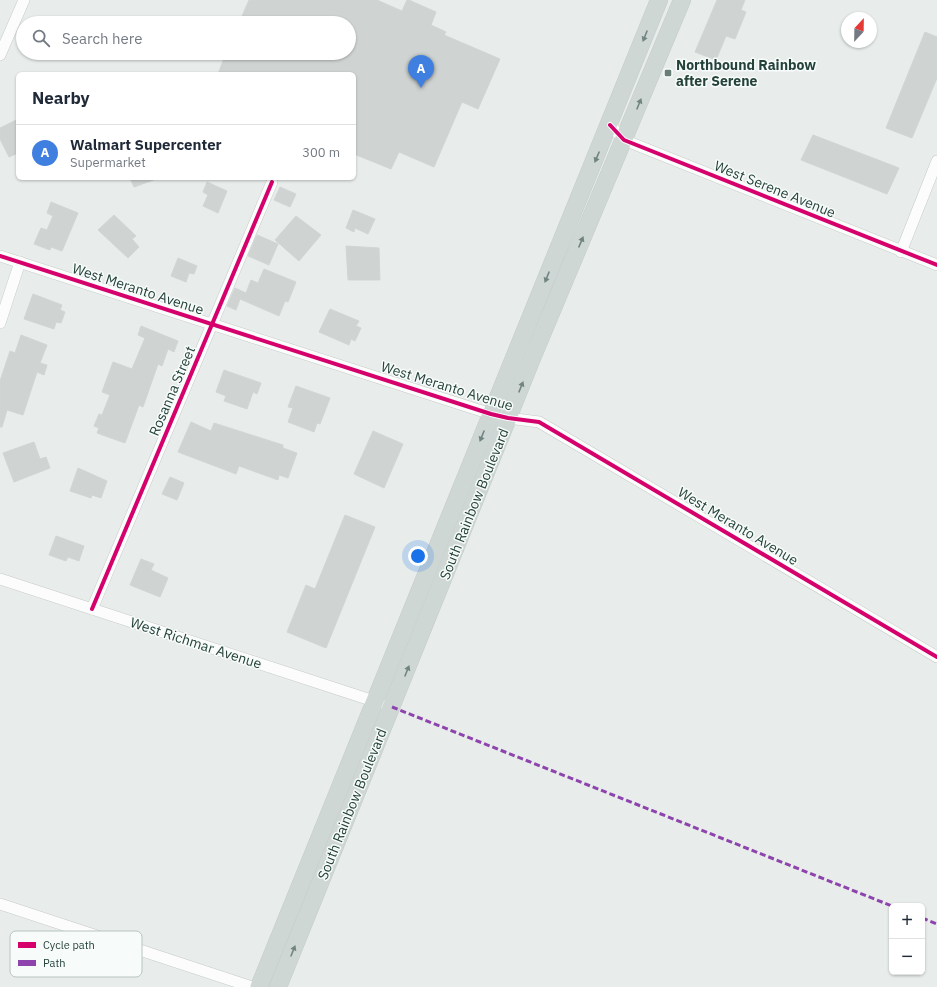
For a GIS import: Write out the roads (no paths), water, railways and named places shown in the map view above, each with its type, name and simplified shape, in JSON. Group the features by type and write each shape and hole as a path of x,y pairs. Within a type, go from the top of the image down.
{"main road":[{"name":"South Rainbow Boulevard","path":"259,987 491,414 610,126 659,0"},
{"name":"South Rainbow Boulevard","path":"278,987 508,418 682,0"}],"street":[{"path":"17,16 24,0"},
{"path":"0,55 16,18"},
{"name":"West Serene Avenue","path":"610,126 624,140 901,252 937,265"},
{"path":"901,252 937,161"},
{"name":"Rosanna Street","path":"92,609 272,182"},
{"name":"West Meranto Avenue","path":"0,256 491,414 539,422 937,656"},
{"path":"0,323 20,262"},
{"name":"West Richmar Avenue","path":"0,579 392,707"},
{"path":"0,904 82,931"},
{"path":"142,951 252,987"}],"place":[{"name":"Northbound Rainbow after Serene","path":"668,73"},
{"name":"Walmart Supercenter","path":"421,88"}]}
